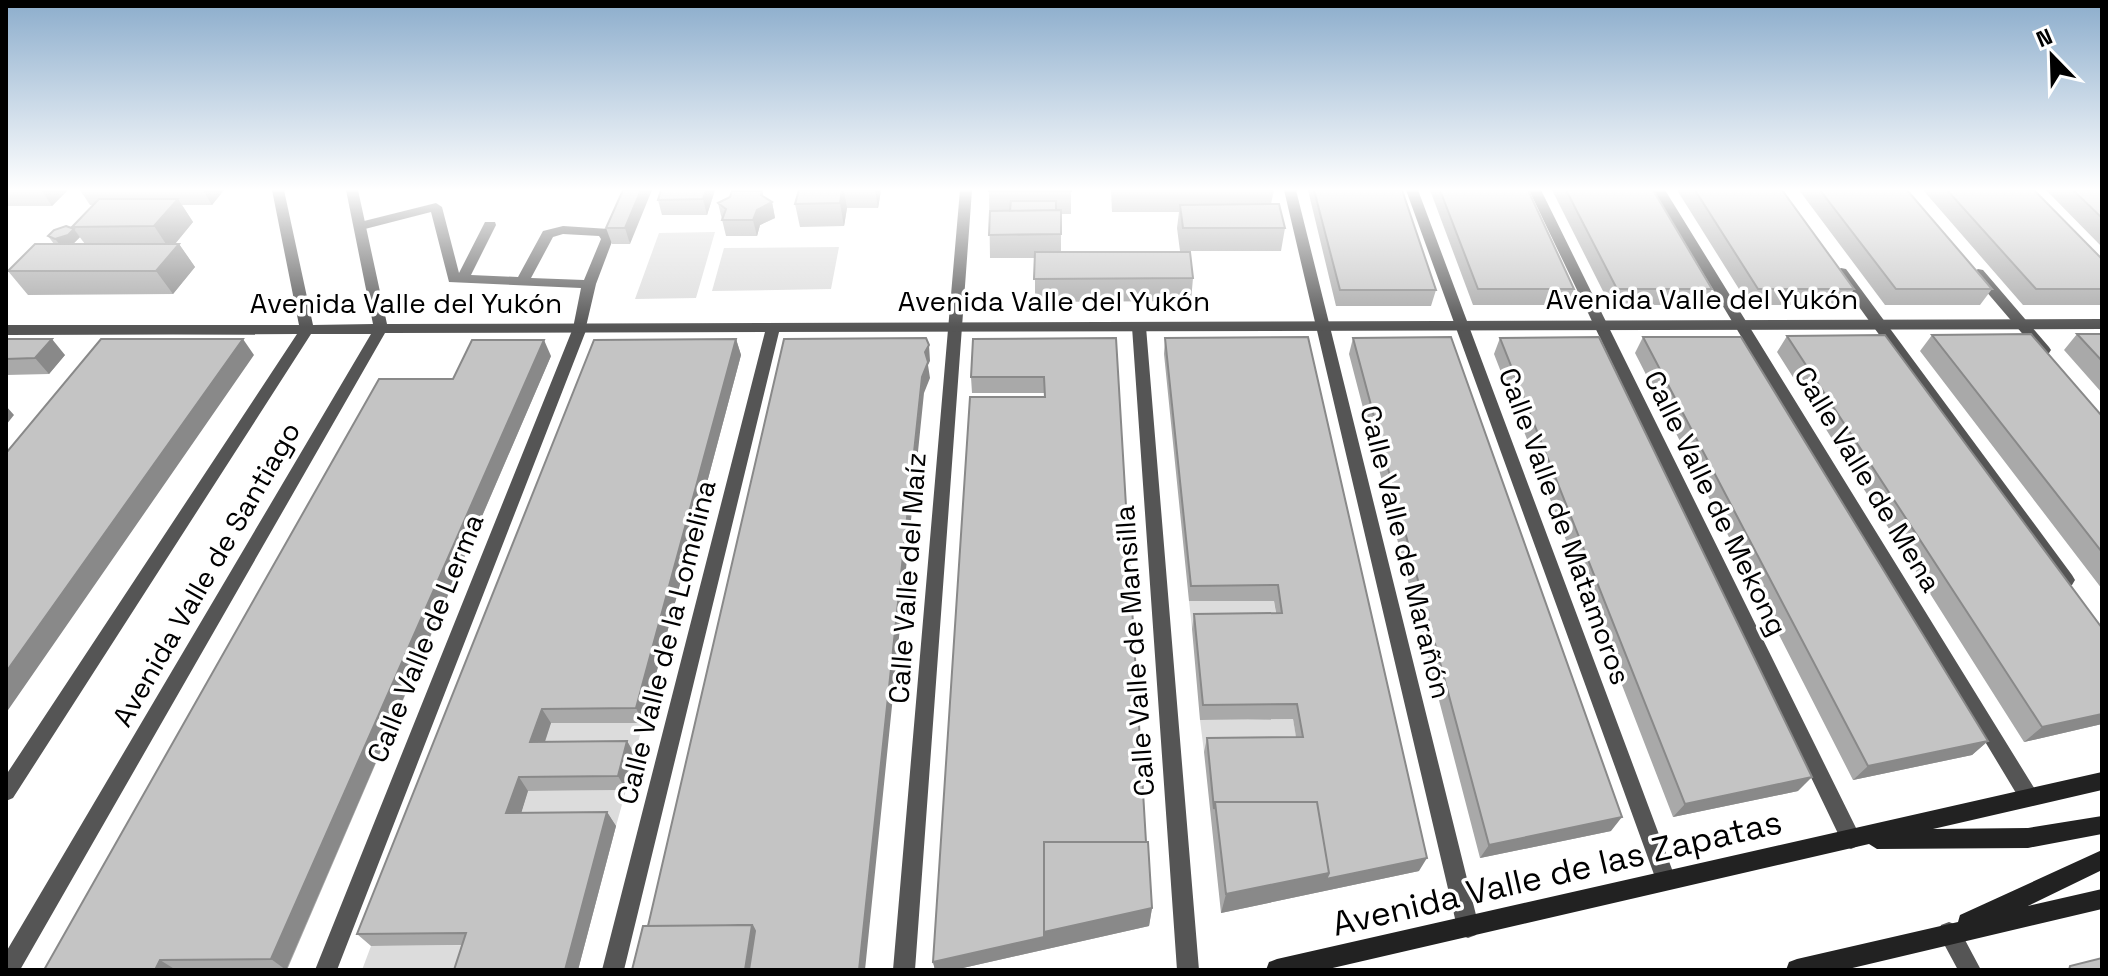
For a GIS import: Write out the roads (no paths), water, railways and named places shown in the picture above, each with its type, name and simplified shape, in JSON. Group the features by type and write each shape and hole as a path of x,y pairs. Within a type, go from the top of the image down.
{"main road":[{"name":"Avenida Valle de las Zapatas","path":"1277,970 2102,781"},
{"name":"Avenida Valle de las Zapatas","path":"1851,839 2028,838 2102,825"},
{"path":"1949,933 2024,894 2102,860"},
{"path":"1797,970 2102,899"}],"street":[{"path":"288,236 307,329"},
{"path":"363,236 381,329"},
{"path":"442,236 451,275 463,279 589,284"},
{"path":"463,279 485,236"},
{"name":"Calle Valle de Lerma","path":"522,282 547,236"},
{"name":"Calle Valle de Lerma","path":"326,970 580,328 589,284 607,239 606,236"},
{"name":"Calle Valle del Maíz","path":"904,970 962,236"},
{"name":"Calle Valle de Marañón","path":"1301,236 1468,927"},
{"name":"Calle Valle de Matamoros","path":"1429,236 1666,880"},
{"name":"Calle Valle de Mekong","path":"1557,236 1851,839"},
{"name":"Calle Valle de Mena","path":"1687,236 2029,797"},
{"path":"1964,257 2052,359"},
{"path":"1835,264 2074,591"},
{"name":"Avenida Valle del Yukón","path":"6,330 109,336 307,329 2102,324"},
{"name":"Calle Valle de Mansilla","path":"1139,327 1188,970"},
{"name":"Calle Valle de la Lomelina","path":"613,970 773,328"},
{"name":"Avenida Valle de Santiago","path":"6,792 307,329"},
{"name":"Avenida Valle de Santiago","path":"8,970 381,329"},
{"path":"1949,933 1970,970"}]}
